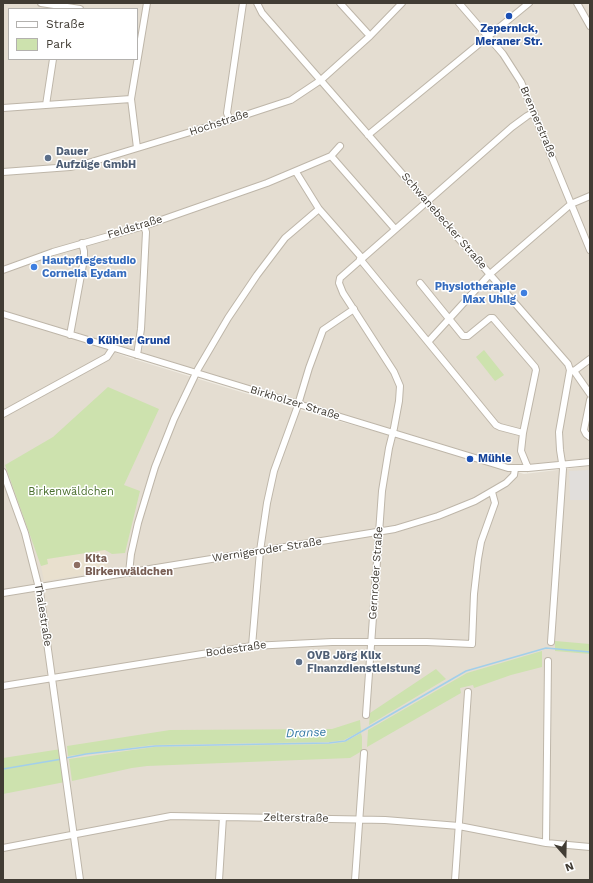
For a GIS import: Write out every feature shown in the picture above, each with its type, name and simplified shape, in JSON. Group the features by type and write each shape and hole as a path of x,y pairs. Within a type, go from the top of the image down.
{"street":[{"path":"41,3 70,8"},
{"path":"138,56 147,3"},
{"path":"230,120 227,113 242,3"},
{"name":"Schwanebecker Straße","path":"257,3 262,13 568,364 590,394"},
{"path":"340,3 370,36"},
{"name":"Hochstraße","path":"3,172 70,167 88,163 291,100 321,80 370,36 402,3"},
{"path":"368,135 529,3"},
{"path":"577,3 590,26"},
{"name":"Brennerstraße","path":"461,5 503,54 516,74 534,112 590,250"},
{"path":"138,18 144,20"},
{"path":"46,105 53,60"},
{"path":"137,60 131,99 137,148"},
{"path":"3,108 131,99"},
{"path":"361,258 517,124 534,112"},
{"path":"340,146 331,156 395,229"},
{"name":"Feldstraße","path":"3,270 82,243 144,226 265,184 331,156"},
{"path":"296,172 319,209 361,258 496,425 523,433"},
{"path":"428,342 490,274 571,204 590,196"},
{"path":"129,573 131,554 138,522 157,462 171,426 196,373 245,291 287,236 319,209"},
{"path":"137,355 141,329 146,232 144,226"},
{"path":"70,335 84,259 82,243"},
{"name":"Gernroder Straße","path":"361,258 344,273 340,278 339,283 343,293 399,381 400,391 384,475 366,715"},
{"path":"420,283 449,320 465,337 490,318 493,318 535,367 536,375 523,433 521,451 528,468"},
{"path":"252,646 260,551 267,503 274,471 323,330 354,309"},
{"name":"Birkholzer Straße","path":"3,314 508,468 515,469 590,462"},
{"path":"3,414 107,356 113,348"},
{"path":"551,642 563,464 560,450 560,432 572,370 590,360"},
{"path":"590,400 584,430 590,437"},
{"name":"Wernigeroder Straße","path":"3,593 406,527 464,507 492,492 511,479 514,475 515,469"},
{"name":"Thalestraße","path":"3,472 25,533 38,588 63,753 80,880"},
{"name":"Bodestraße","path":"3,686 252,646 313,642 472,644 474,594 478,559 480,545 494,503 492,492"},
{"path":"546,843 548,661"},
{"path":"455,880 468,692"},
{"path":"355,880 364,753"},
{"name":"Zelterstraße","path":"3,848 171,816 386,820 459,826 546,843 590,847"},
{"path":"219,880 223,817"}],"shaded area":[{"path":"3,3 590,3 590,458 512,466 3,311"},
{"path":"3,316 50,329 130,358 316,415 458,454 524,474 590,466 590,880 3,880"},
{"path":"590,470 590,500 570,500 569,471"},
{"path":"105,550 108,571 44,581 41,566 48,564 47,559"}],"green space":[{"path":"484,350 504,375 495,381 476,357"},
{"name":"Birkenwäldchen","path":"108,387 159,409 124,485 140,491 125,553 112,554 105,550 47,559 48,564 41,566 5,465 53,437"},
{"path":"555,641 590,644 590,654 555,651"},
{"path":"542,651 542,667 511,675 474,688 473,685 460,688 461,693 367,747 368,730 467,673"},
{"path":"436,669 446,679 369,725 370,713"},
{"path":"360,720 361,731 344,740 330,742 153,745 68,756 67,746 170,730 332,729"},
{"path":"361,733 362,751 350,758 147,766 72,781 69,759 154,747 330,744 345,742"},
{"path":"61,749 65,782 3,794 3,758"}],"waterway":[{"name":"Dranse","path":"66,758 86,754 155,746 329,743 345,741 466,671 546,648 590,652"},
{"name":"Dranse","path":"3,769 62,759"}],"place":[{"name":"Zepernick, Meraner Str.","path":"509,16"},
{"name":"Dauer Aufzüge GmbH","path":"48,158"},
{"name":"Hautpflegestudio Cornelia Eydam","path":"34,267"},
{"name":"Physiotherapie Max Uhlig","path":"524,293"},
{"name":"Kühler Grund","path":"90,341"},
{"name":"Mühle","path":"470,459"},
{"name":"Kita Birkenwäldchen","path":"77,565"},
{"name":"OVB Jörg Klix Finanzdienstleistung","path":"299,662"}]}
